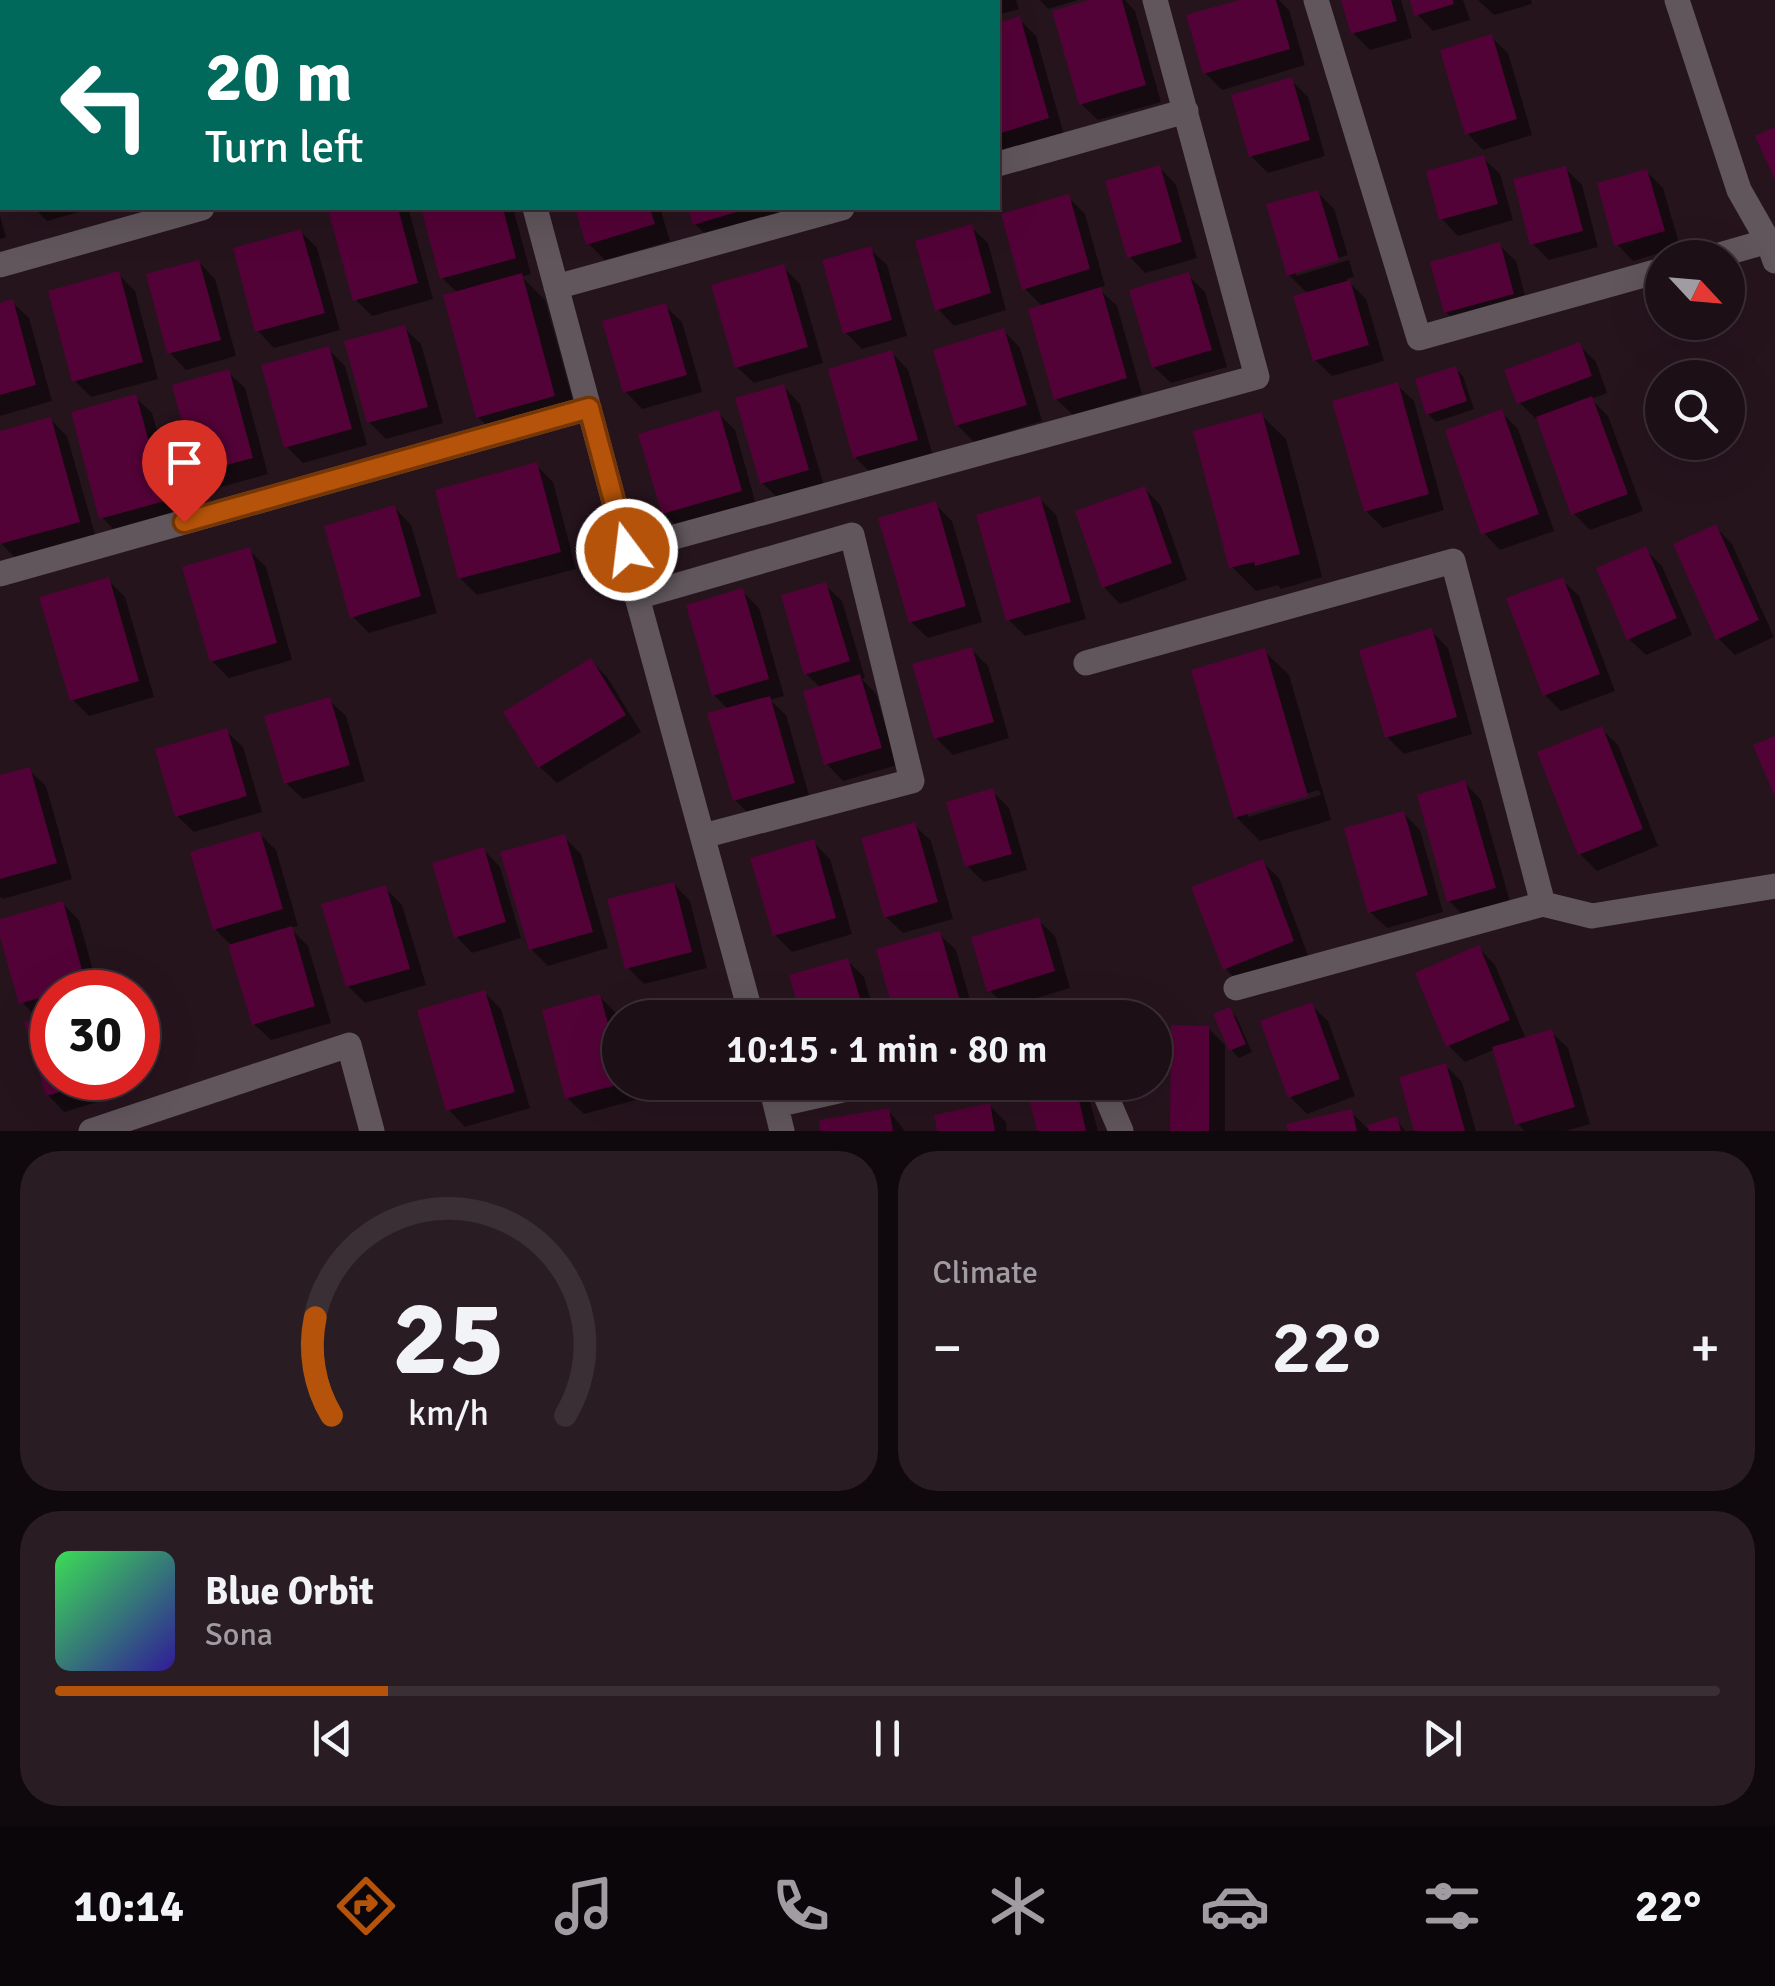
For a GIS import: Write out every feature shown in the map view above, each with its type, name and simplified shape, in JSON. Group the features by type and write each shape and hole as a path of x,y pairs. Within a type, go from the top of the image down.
{"street":[{"path":"536,210 627,550 1258,377 1155,0"},
{"path":"1316,0 1419,338 1645,275"},
{"path":"1677,0 1739,190 1772,251 1745,254"},
{"path":"1000,163 1186,111"},
{"path":"0,266 195,210"},
{"path":"556,288 835,210"},
{"path":"0,574 589,408"},
{"path":"703,836 912,781 852,535 638,597 747,1000"},
{"path":"1086,663 1453,561 1543,904"},
{"path":"1236,988 1543,904 1592,916 1775,886"},
{"path":"91,1131 349,1044 372,1131"},
{"path":"776,1106 802,1100"},
{"path":"1107,1100 1120,1131"}],"building":[{"path":"1089,0 1122,0 1146,85 1079,105 1052,11"},
{"path":"1239,0 1276,0 1290,49 1203,74 1186,15"},
{"path":"1341,0 1391,0 1397,21 1351,34"},
{"path":"1410,0 1453,0 1454,4 1414,16"},
{"path":"1020,16 1049,118 1000,133 1000,22"},
{"path":"1492,34 1517,119 1465,135 1440,50"},
{"path":"1292,77 1310,140 1249,157 1231,95"},
{"path":"1775,127 1775,180 1755,136"},
{"path":"1484,155 1498,204 1439,220 1426,171"},
{"path":"1160,165 1182,242 1127,258 1105,181"},
{"path":"1566,166 1583,231 1530,245 1513,179"},
{"path":"1647,169 1665,231 1614,246 1597,183"},
{"path":"1318,190 1339,260 1287,276 1266,204"},
{"path":"1069,194 1090,269 1022,290 1001,214"},
{"path":"328,210 399,210 418,283 353,301"},
{"path":"422,210 504,210 516,258 440,279"},
{"path":"576,210 651,210 655,224 586,245"},
{"path":"689,210 743,210 693,225"},
{"path":"972,224 991,293 935,311 915,241"},
{"path":"301,229 325,313 255,332 233,248"},
{"path":"1500,242 1514,294 1444,313 1430,262"},
{"path":"871,246 892,320 843,334 822,260"},
{"path":"199,260 221,340 167,354 146,274"},
{"path":"784,264 808,347 735,368 711,285"},
{"path":"119,271 143,362 72,382 48,291"},
{"path":"1189,272 1212,350 1152,368 1129,290"},
{"path":"522,273 555,396 476,418 443,295"},
{"path":"1350,280 1369,345 1313,361 1293,296"},
{"path":"1101,287 1127,378 1054,400 1028,309"},
{"path":"13,299 36,385 0,395 0,303"},
{"path":"666,303 687,375 623,393 602,321"},
{"path":"405,325 428,407 367,423 344,341"},
{"path":"1004,328 1027,405 955,426 933,350"},
{"path":"1580,342 1592,376 1517,404 1504,370"},
{"path":"329,346 352,429 284,448 261,365"},
{"path":"892,350 918,440 853,458 828,369"},
{"path":"1456,366 1467,401 1426,415 1415,379"},
{"path":"229,369 253,458 195,473 172,385"},
{"path":"1398,382 1429,494 1364,512 1332,401"},
{"path":"784,384 809,470 760,484 735,398"},
{"path":"136,394 165,501 99,519 71,412"},
{"path":"1592,396 1628,494 1571,515 1536,417"},
{"path":"1502,409 1539,514 1481,535 1445,430"},
{"path":"719,410 742,491 662,514 638,434"},
{"path":"1262,412 1300,554 1255,566 1254,562 1229,568 1193,431"},
{"path":"51,417 80,522 0,544 0,431"},
{"path":"537,462 561,552 458,579 435,490"},
{"path":"1145,486 1172,563 1102,588 1075,511"},
{"path":"1040,496 1071,602 1006,621 976,515"},
{"path":"936,501 966,606 909,623 878,518"},
{"path":"395,505 421,596 350,618 324,526"},
{"path":"1716,524 1759,620 1716,640 1673,544"},
{"path":"1646,546 1677,618 1627,640 1596,568"},
{"path":"250,547 277,643 210,662 182,567"},
{"path":"109,577 139,681 70,701 39,597"},
{"path":"1563,577 1600,674 1543,696 1506,598"},
{"path":"826,582 850,661 804,675 781,595"},
{"path":"743,588 769,679 712,696 686,605"},
{"path":"1432,628 1457,717 1385,738 1359,650"},
{"path":"972,647 994,722 934,739 912,664"},
{"path":"1265,648 1308,796 1234,818 1191,670"},
{"path":"591,658 626,715 538,768 503,712"},
{"path":"860,674 882,748 824,765 803,691"},
{"path":"770,696 795,783 733,801 707,713"},
{"path":"330,697 350,765 284,784 264,716"},
{"path":"1602,726 1643,829 1578,855 1537,752"},
{"path":"227,728 247,796 175,817 155,749"},
{"path":"1775,736 1775,797 1753,745"},
{"path":"30,767 57,863 0,879 0,775"},
{"path":"1465,780 1496,888 1447,902 1417,795"},
{"path":"993,788 1012,854 965,867 946,802"},
{"path":"1404,811 1428,895 1368,913 1344,828"},
{"path":"915,822 938,902 884,918 861,838"},
{"path":"260,831 283,909 213,930 190,852"},
{"path":"565,834 593,932 529,950 500,852"},
{"path":"814,839 836,918 773,936 750,858"},
{"path":"484,847 506,922 454,938 432,863"},
{"path":"1263,859 1294,941 1223,970 1191,887"},
{"path":"674,882 692,952 625,969 607,899"},
{"path":"386,885 410,969 346,987 321,904"},
{"path":"63,901 82,970 30,970 30,1001 19,1004 0,937 0,919"},
{"path":"1039,917 1055,971 987,992 971,937"},
{"path":"292,926 315,1006 252,1025 228,945"},
{"path":"940,931 960,1000 890,1000 876,949"},
{"path":"1479,945 1510,1020 1446,1047 1415,973"},
{"path":"848,958 861,1000 796,1000 789,975"},
{"path":"485,990 515,1092 446,1111 417,1010"},
{"path":"600,994 602,1089 565,1099 542,1010"},
{"path":"1312,1002 1340,1079 1288,1098 1260,1021"},
{"path":"1230,1007 1246,1044 1229,1051 1213,1014"},
{"path":"30,1020 30,1042 24,1022"},
{"path":"1172,1025 1209,1026 1209,1131 1170,1131"},
{"path":"1552,1029 1575,1107 1515,1125 1492,1047"},
{"path":"1446,1063 1465,1131 1414,1131 1399,1077"},
{"path":"1029,1100 1079,1100 1086,1131 1037,1131"},
{"path":"990,1103 995,1131 937,1131 934,1115"},
{"path":"889,1108 893,1131 820,1131 819,1120"},
{"path":"1352,1109 1357,1131 1288,1131 1286,1124"},
{"path":"1397,1116 1401,1131 1369,1131 1367,1125"}],"route":[{"path":"184,522 589,408 627,550"}]}
